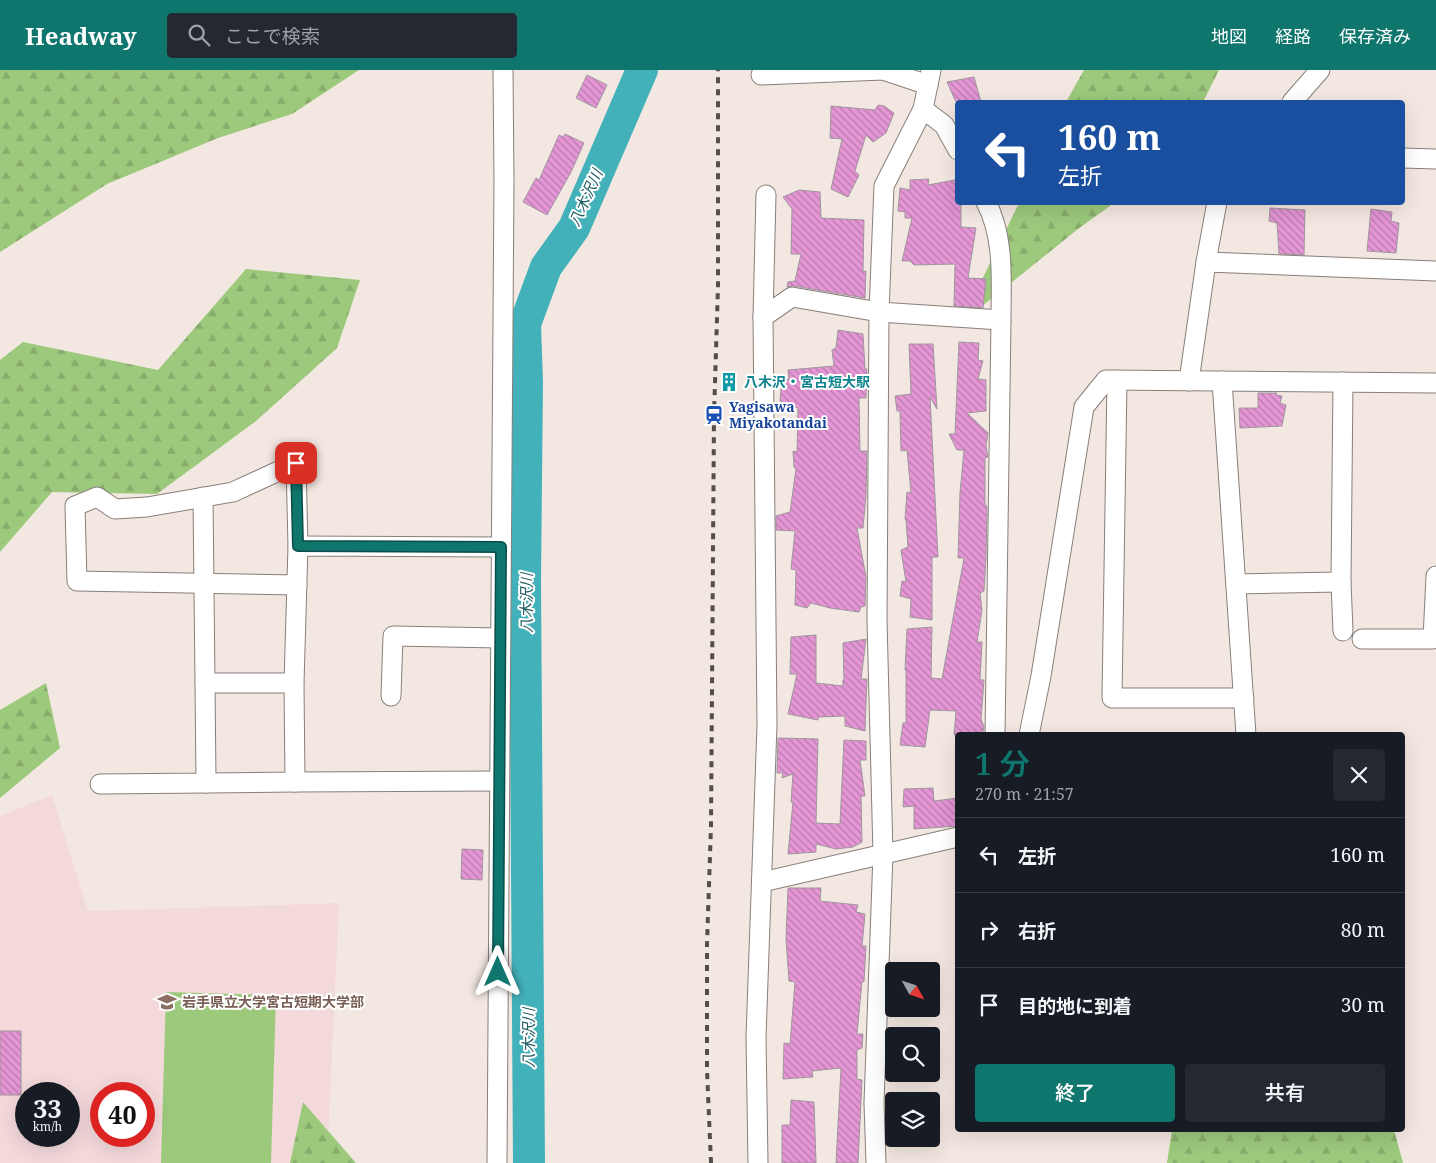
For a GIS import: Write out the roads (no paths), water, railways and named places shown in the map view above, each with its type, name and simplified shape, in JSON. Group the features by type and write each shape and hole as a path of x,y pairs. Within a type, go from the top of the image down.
{"street":[{"path":"497,1163 504,190 503,70"},
{"path":"761,75 884,70 929,78 923,109 884,186 880,312 877,620 883,854 874,1103 876,1163"},
{"path":"1294,100 1320,70"},
{"path":"923,109 944,125 955,145"},
{"path":"1405,158 1436,159"},
{"path":"758,1163 756,1037 767,725 763,318 766,195"},
{"path":"987,205 1001,254 994,732"},
{"path":"1189,381 1206,262 1216,205"},
{"path":"1206,262 1436,271"},
{"path":"763,318 792,297 880,312 1001,320"},
{"path":"1030,732 1041,676 1084,407 1106,380 1436,383"},
{"path":"1117,380 1112,698 1244,698"},
{"path":"1222,381 1246,732"},
{"path":"1343,382 1341,582 1343,631"},
{"path":"295,782 294,683 297,586 298,546 296,463 233,492 147,507 115,509 97,497 75,506 77,581 297,586"},
{"path":"203,497 206,783"},
{"path":"298,546 501,547"},
{"path":"1362,639 1433,638 1436,576"},
{"path":"1236,584 1341,582"},
{"path":"391,696 393,636 500,638"},
{"path":"205,683 294,683"},
{"path":"100,784 499,781"},
{"path":"762,882 955,838"}],"waterway":[{"name":"八木沢川","path":"529,1163 525,581 527,382 525,324 546,267 574,228 642,70"}],"railway":[{"path":"711,1163 707,1070 707,944 711,826 714,415 718,286 718,70"}],"place":[{"name":"八木沢・宮古短大駅","path":"729,382"},
{"name":"Yagisawa Miyakotandai","path":"714,415"},
{"name":"岩手県立大学宮古短期大学部","path":"167,1002"}]}
